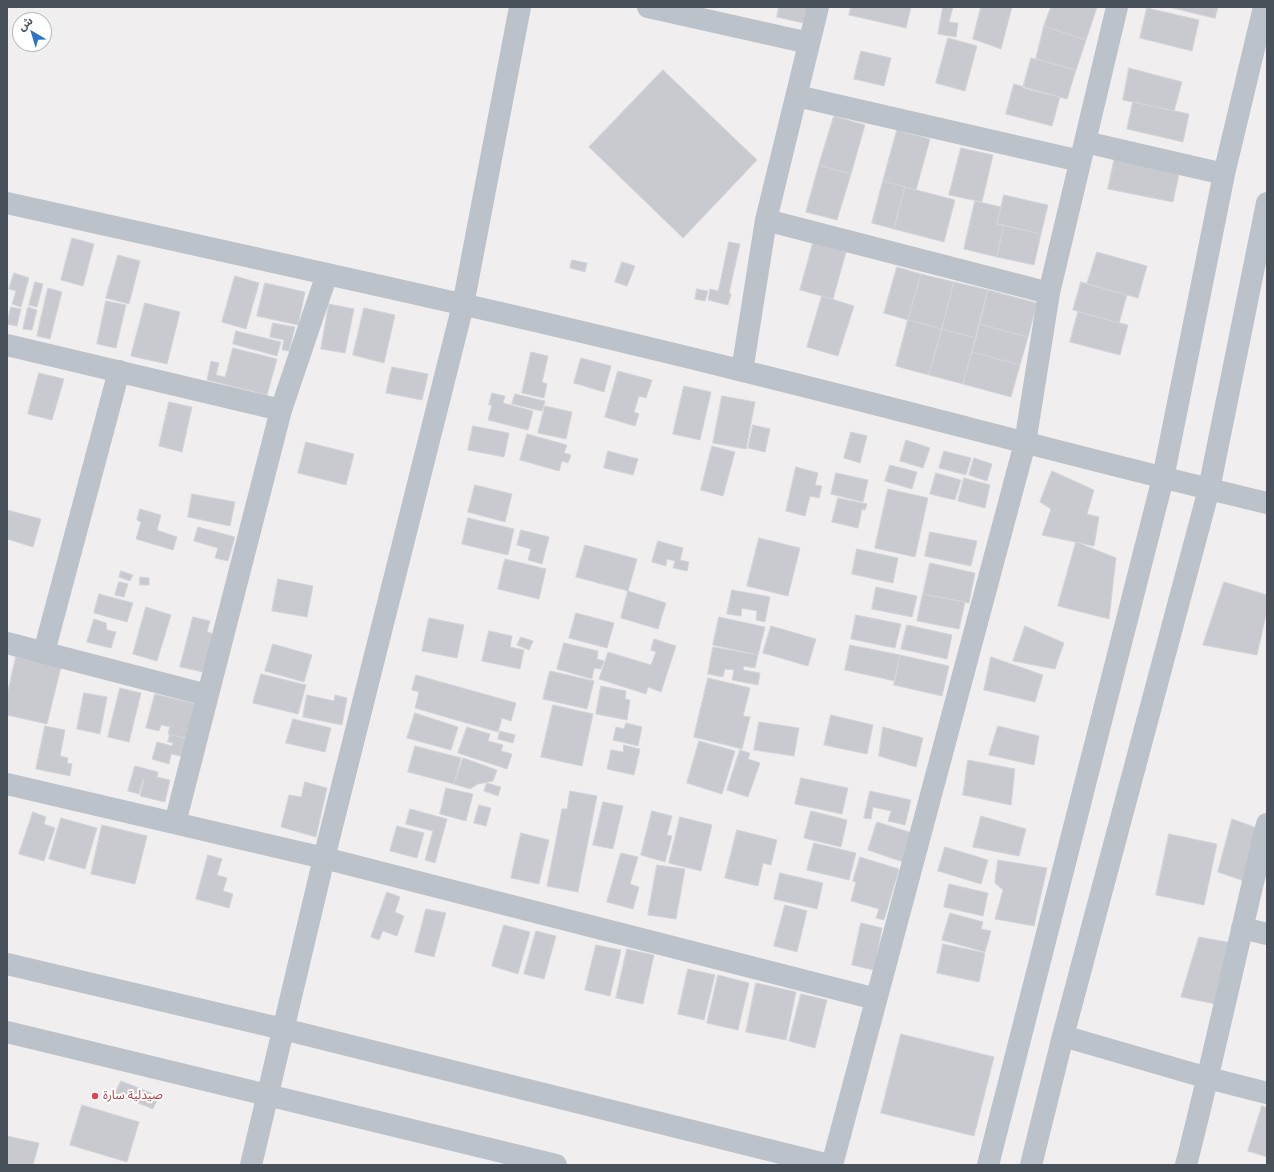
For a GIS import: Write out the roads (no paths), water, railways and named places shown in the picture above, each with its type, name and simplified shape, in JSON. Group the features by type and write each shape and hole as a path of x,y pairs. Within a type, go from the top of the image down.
{"street":[{"path":"251,1165 324,858 463,305 520,7"},
{"path":"648,7 680,10 809,44"},
{"path":"742,371 766,220 818,7"},
{"path":"7,964 283,1029 830,1165 1025,443 1049,292 1117,7"},
{"path":"988,1165 1163,478 1224,174 1264,7"},
{"path":"797,96 1082,151 1224,174"},
{"path":"7,203 328,274 742,371 1267,503"},
{"path":"1031,1165 1063,1036 1209,489 1267,203"},
{"path":"766,220 1049,292"},
{"path":"175,823 280,410 328,274"},
{"path":"7,345 280,410"},
{"path":"44,652 119,371"},
{"path":"7,643 207,695"},
{"path":"7,784 324,858 876,999"},
{"path":"1186,1165 1208,1078 1267,824"},
{"path":"1242,928 1267,934"},
{"path":"7,1032 556,1165"},
{"path":"1063,1036 1208,1078 1267,1093"}],"place":[{"name":"صيدلية سارة","path":"95,1096"}]}
